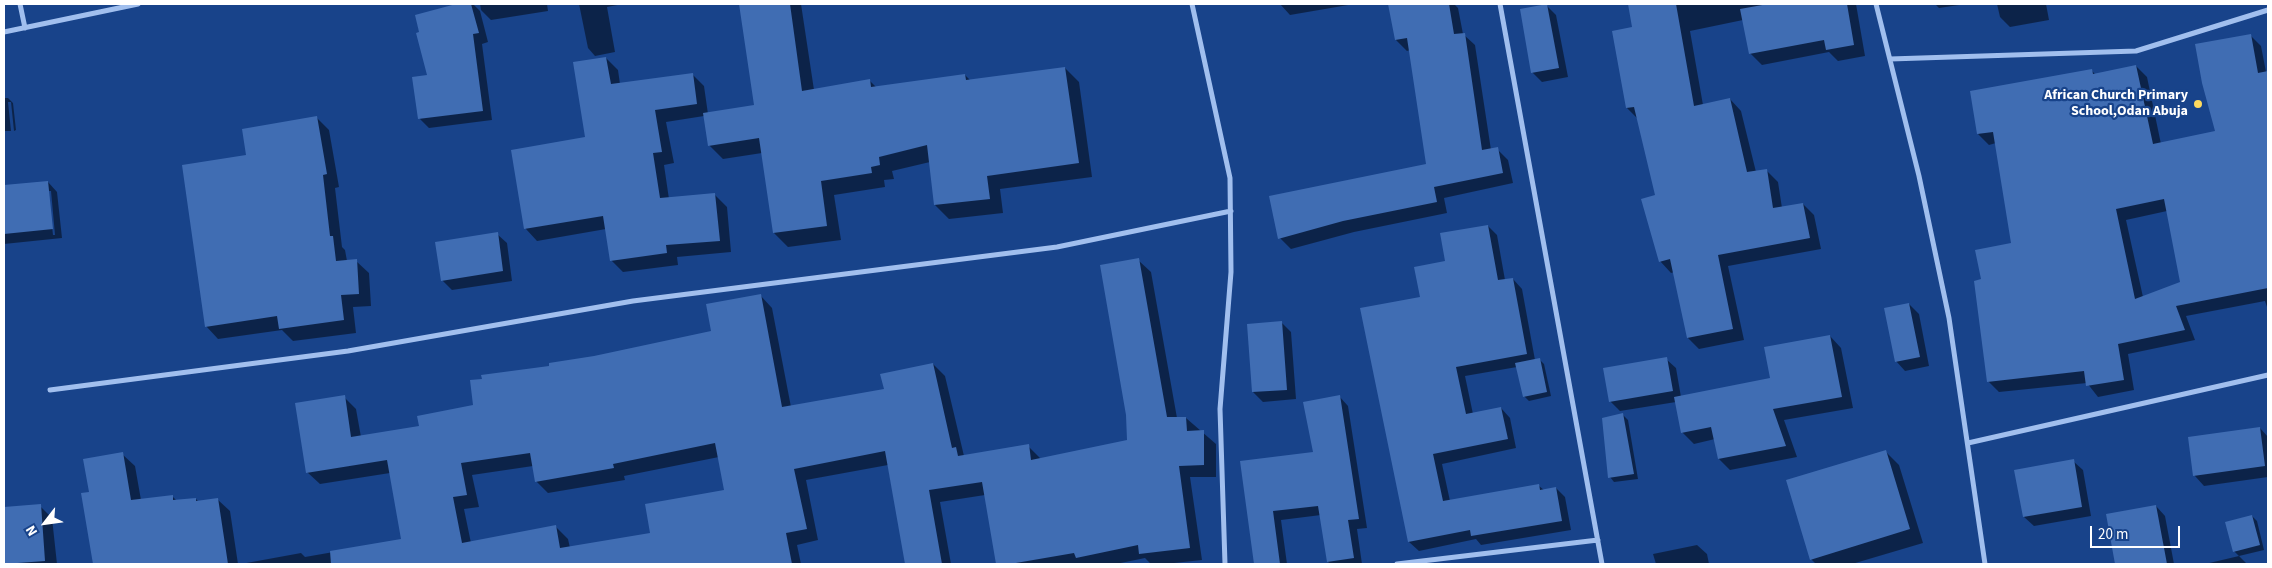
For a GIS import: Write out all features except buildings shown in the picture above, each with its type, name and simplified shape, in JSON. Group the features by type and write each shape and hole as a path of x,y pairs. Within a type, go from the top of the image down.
{"street":[{"path":"20,4 25,28"},
{"path":"4,32 138,4"},
{"path":"1192,4 1230,178 1231,272 1220,409 1225,564"},
{"path":"1500,4 1602,564"},
{"path":"1876,4 1919,176 1947,309 1985,564"},
{"path":"1890,59 2136,51 2268,10"},
{"path":"50,390 348,352 633,302 1057,247 1231,211"},
{"path":"1968,443 2268,375"},
{"path":"1397,564 1598,540"}],"place":[{"name":"African Church Primary School,Odan Abuja","path":"2198,104"}]}
